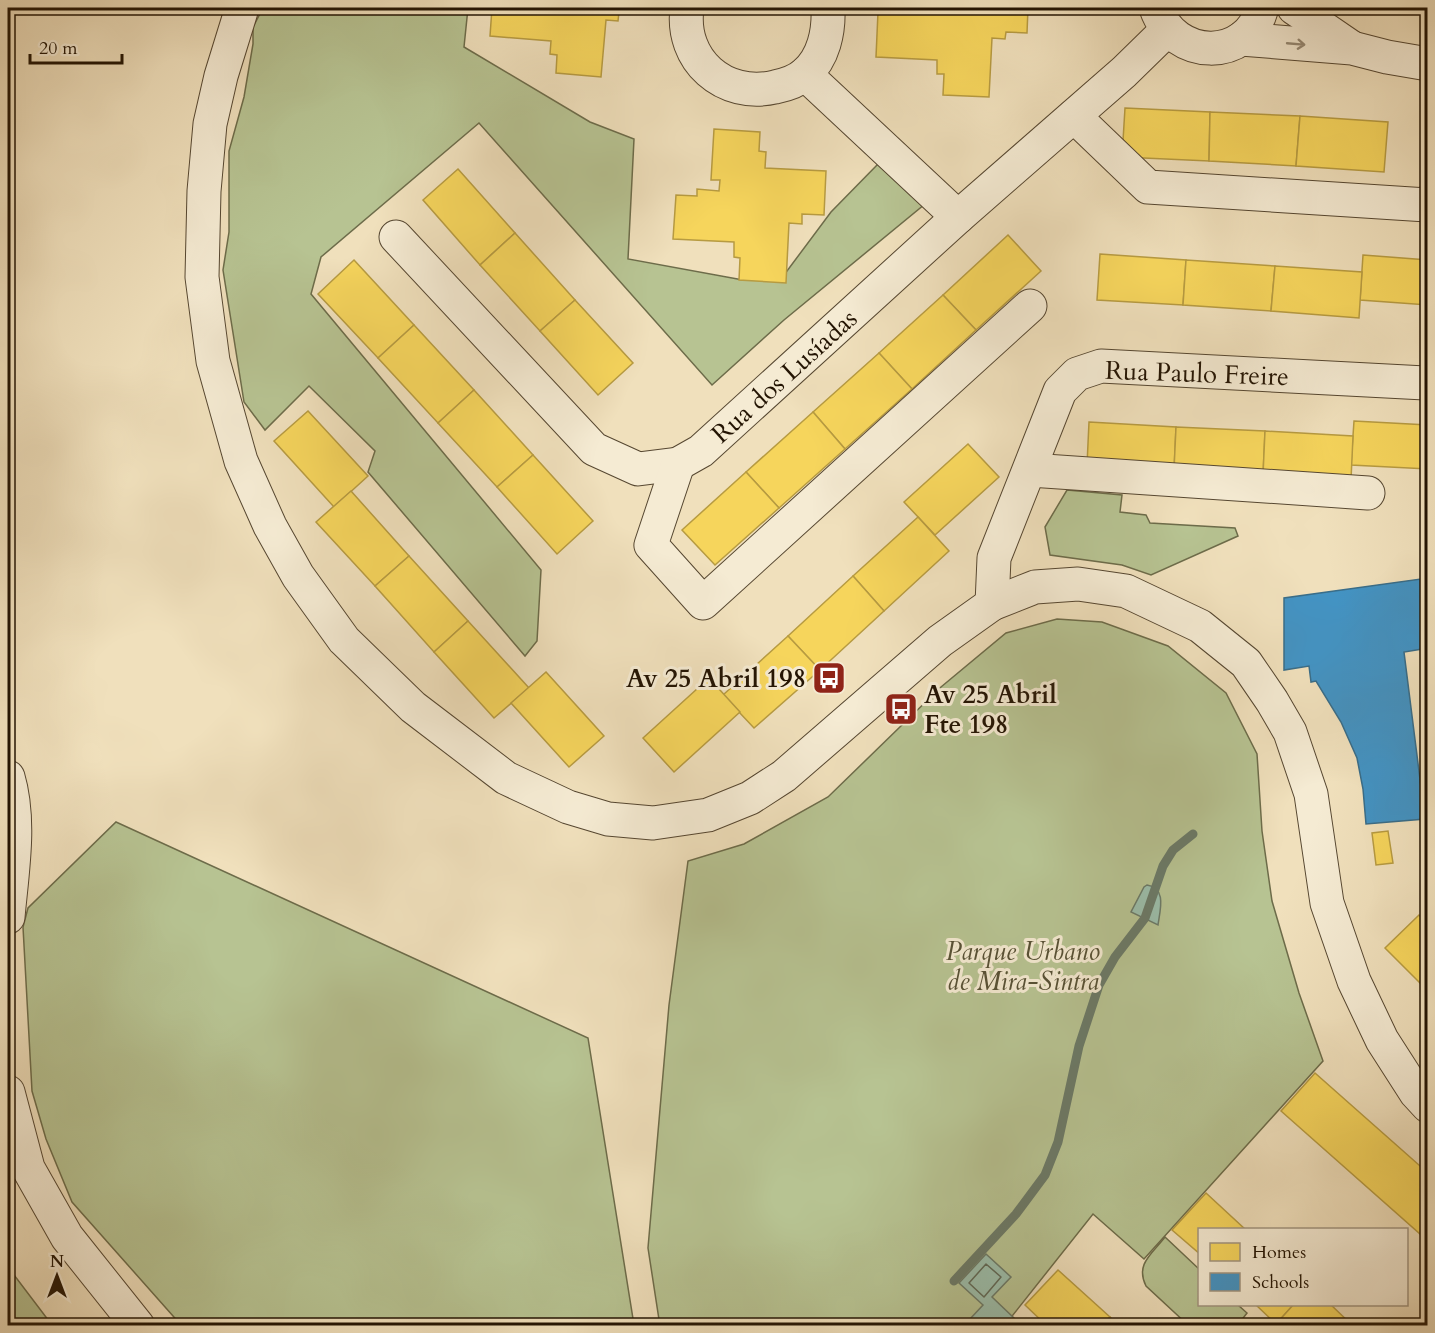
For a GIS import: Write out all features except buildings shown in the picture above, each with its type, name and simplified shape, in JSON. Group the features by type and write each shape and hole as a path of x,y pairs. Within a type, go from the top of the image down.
{"street":[{"path":"242,8 221,75 210,124 204,191 202,277 213,361 241,461 270,526 298,576 344,640 413,707 506,778 568,807 608,819 653,823 708,815 750,798 783,776 940,641 992,604 1035,587 1078,584 1126,591 1200,626 1246,663 1272,701 1290,732 1305,773 1311,794 1327,903 1354,981 1382,1040 1416,1093 1428,1106"},
{"path":"687,8 685,24 691,48 709,72 730,85 761,90 785,85 805,75 820,54 829,29 828,8"},
{"path":"1162,18 1180,40 1194,46 1218,47 1241,39 1252,29 1263,8"},
{"path":"1294,8 1352,48"},
{"name":"Rua dos Lusíadas","path":"396,237 594,449 638,470 678,464 701,451 958,217 1124,72 1162,18"},
{"path":"1241,39 1352,48 1428,64"},
{"path":"805,75 958,217"},
{"path":"1074,116 1148,187 1427,204"},
{"path":"678,464 651,545 703,603 1030,306"},
{"name":"Rua Paulo Freire","path":"992,604 994,558 1059,391 1077,374 1101,366 1425,383"},
{"path":"1030,470 1368,493"},
{"path":"8,777 15,844 8,917"},
{"path":"8,1092 28,1168 67,1237 138,1326"}],"green space":[{"path":"263,8 468,8 464,47 590,122 634,139 628,259 743,280 784,275 831,212 878,164 925,204 784,320 712,385 479,123 321,257 311,294 541,570 537,641 525,656 368,472 375,451 309,386 265,430 244,402 223,270 229,232 229,151 244,97 253,44 253,27"},
{"path":"1067,490 1122,495 1120,512 1146,515 1150,523 1235,528 1238,536 1151,575 1122,565 1050,555 1045,527"},
{"name":"Parque Urbano de Mira-Sintra","path":"1057,619 1102,622 1168,646 1226,693 1257,754 1262,831 1272,901 1299,993 1323,1061 1144,1259 1093,1214 1005,1325 660,1326 648,1248 669,1005 688,861 744,844 828,797 941,687 1006,633"},
{"path":"116,822 588,1038 634,1325 181,1325 72,1202 46,1139 32,1091 23,927 28,908"},
{"path":"1165,1237 1198,1268 1198,1306 1239,1306 1247,1313 1240,1322 1244,1325 1188,1325 1146,1286 1142,1271 1150,1254"},
{"path":"8,1267 52,1325 8,1325"}],"water":[{"path":"1147,885 1157,890 1160,895 1158,925 1131,912"},
{"path":"986,1254 1011,1277 992,1297 1014,1318 1007,1325 976,1325 970,1319 983,1305 959,1283"}],"waterway":[{"path":"954,1281 1016,1214 1045,1175 1058,1142 1079,1046 1099,985 1115,957 1145,918 1163,866 1173,850 1193,834"}],"place":[{"name":"Av 25 Abril 198","path":"829,678"},
{"name":"Av 25 Abril Fte 198","path":"901,709"}]}
